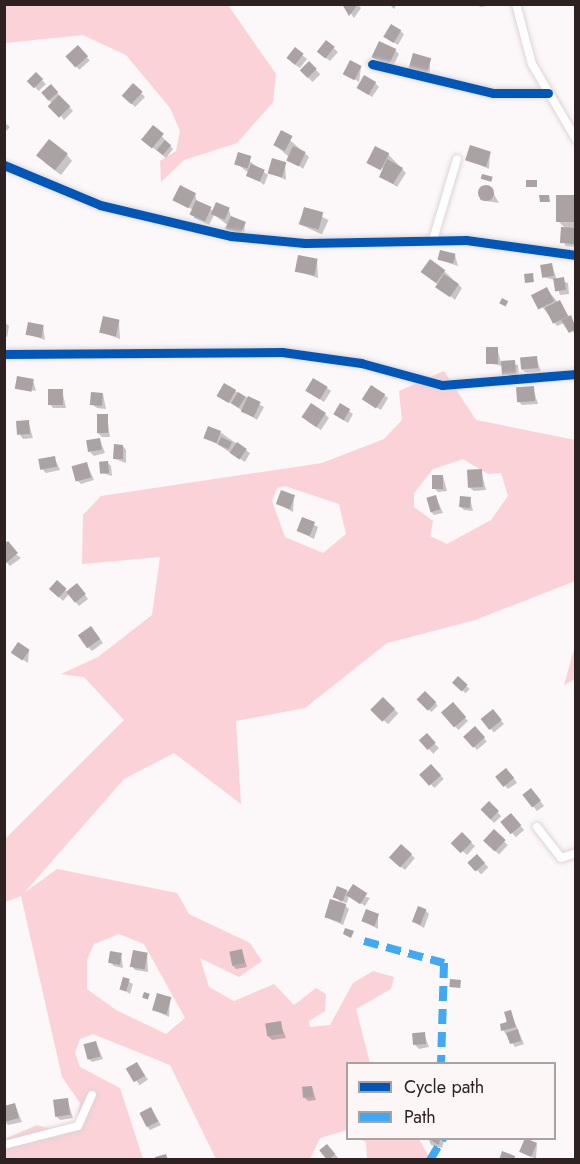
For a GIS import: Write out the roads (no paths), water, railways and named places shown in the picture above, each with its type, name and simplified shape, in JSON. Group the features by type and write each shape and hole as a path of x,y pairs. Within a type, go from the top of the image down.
{"street":[{"path":"516,4 532,64 576,139"},
{"path":"372,64 493,93 548,93"},
{"path":"433,240 457,159"},
{"path":"4,165 100,205 206,232 305,243 433,240 576,255"},
{"path":"4,354 282,352 361,363 442,385 576,374"},
{"path":"537,828 561,858 576,853"},
{"path":"4,1145 78,1126 92,1095"}]}
